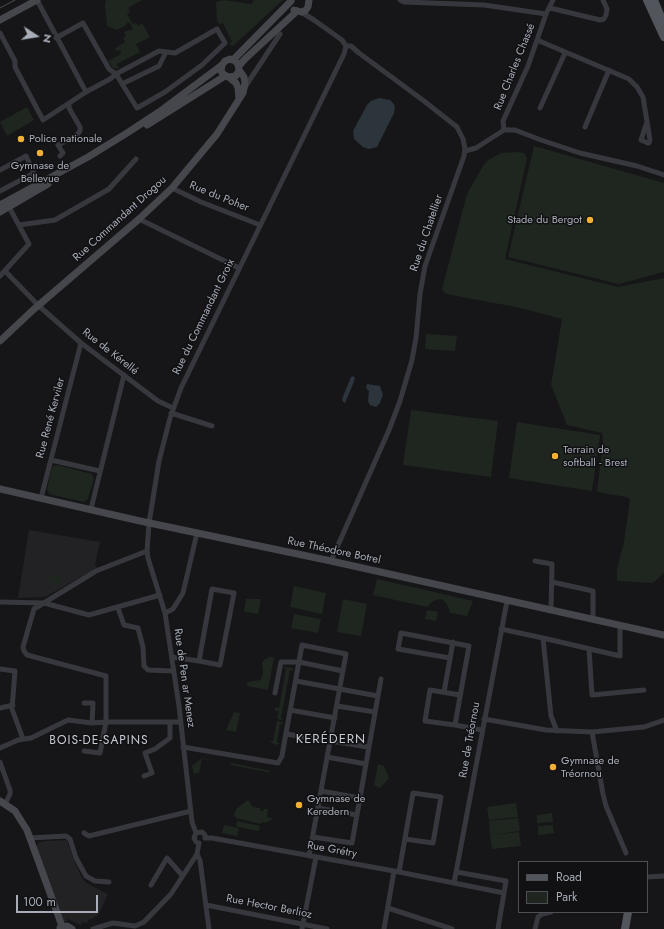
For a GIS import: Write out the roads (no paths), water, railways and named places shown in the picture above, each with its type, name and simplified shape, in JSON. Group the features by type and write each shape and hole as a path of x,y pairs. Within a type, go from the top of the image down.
{"main road":[{"path":"647,0 664,37"},
{"path":"654,0 664,24"},
{"path":"625,929 628,913"}],"street":[{"path":"291,0 293,8 314,20 342,40 346,46 351,46 359,54 457,127 463,139 465,151 476,148 504,130 515,130 588,155 637,166 664,175"},
{"path":"0,205 88,157 127,133 159,112 222,65 225,61 233,60 291,0"},
{"path":"400,0 404,2 484,5 546,14"},
{"name":"Rue Charles Chassé","path":"504,130 503,121 528,66 546,14 553,0"},
{"path":"550,8 600,20 604,19 607,9 603,0"},
{"path":"0,20 33,1 56,38 86,92"},
{"path":"0,212 90,161 228,77 236,76 245,59 309,2 314,20"},
{"path":"0,33 15,60 15,67 43,120 65,104 69,103 116,74 159,51 175,53 217,30 225,43 202,65 165,92 137,108 116,74 109,69 83,23 56,38"},
{"path":"245,87 280,34"},
{"path":"537,40 628,79 637,87 643,97 647,122"},
{"name":"Rue du Commandant Groix","path":"165,613 147,551 149,523 159,461 172,411 181,388 344,54 346,46"},
{"path":"122,84 159,66 166,52"},
{"path":"540,108 565,53"},
{"path":"233,60 237,62 244,77 245,87"},
{"path":"222,65 222,72 236,84 238,88 238,99"},
{"path":"585,127 609,70"},
{"name":"Rue Commandant Drogou","path":"0,341 139,219 172,188 217,134 243,93 245,87"},
{"path":"60,156 63,153 58,145 77,135 80,131 80,126 69,108 69,103"},
{"name":"Rue du Chatellier","path":"332,561 389,430 400,401 412,360 425,266 465,151"},
{"path":"0,170 26,156 34,173 0,192"},
{"path":"19,225 55,220 75,209 109,189 136,159"},
{"name":"Rue du Poher","path":"172,188 201,202 260,225"},
{"path":"0,276 29,244 9,207"},
{"path":"139,219 239,268"},
{"name":"Rue de Kérellé","path":"5,271 39,306 81,343 124,376 172,411 212,426"},
{"name":"Rue René Kerviler","path":"41,498 81,343"},
{"path":"91,509 124,376"},
{"path":"51,460 100,471"},
{"name":"Rue Théodore Botrel","path":"0,489 149,523 332,561 664,635"},
{"path":"165,613 173,609 183,593 197,533"},
{"path":"84,751 100,753 106,722 106,676 28,655 24,651 24,647 34,610 96,571 147,551"},
{"path":"535,561 552,564 551,610"},
{"path":"552,582 593,591 593,619"},
{"path":"172,656 220,665 234,593 212,589 199,661"},
{"path":"0,602 44,603 89,615 160,595"},
{"name":"Rue de Tréornou","path":"454,883 507,601"},
{"path":"118,608 124,625 138,628 143,647 144,666 148,670 173,671"},
{"name":"Rue de Pen ar Menez","path":"165,613 172,656 192,822 196,833"},
{"path":"501,629 620,656 620,625"},
{"path":"450,658 398,649 402,633 469,646 455,725"},
{"path":"543,638 551,716 557,731"},
{"path":"444,692 453,642"},
{"path":"183,746 278,763 283,750 302,645 346,654 309,856"},
{"path":"589,649 592,695 644,690"},
{"path":"275,693 281,662 299,662 343,671"},
{"path":"0,669 16,671 12,709 23,739"},
{"path":"313,837 352,843 381,679"},
{"path":"296,681 378,696"},
{"path":"460,695 430,690 425,721 482,730"},
{"path":"84,703 93,703 92,723"},
{"path":"0,708 13,704"},
{"path":"337,706 375,712"},
{"path":"290,710 335,718"},
{"path":"484,719 557,731 592,732 644,727 664,720"},
{"path":"0,748 18,740 31,738 68,720 92,723 180,722"},
{"path":"144,776 152,773 145,753 155,749 170,738 170,722"},
{"path":"592,732 606,806 626,853"},
{"path":"286,734 368,747"},
{"path":"327,757 366,764"},
{"path":"0,762 10,790 10,794 2,803 15,811 30,838 60,928 67,926 72,929"},
{"path":"321,791 360,798"},
{"path":"384,929 405,839 413,793 441,797 433,843 405,839"},
{"path":"318,808 357,815"},
{"path":"84,833 89,836 191,811"},
{"path":"202,832 205,838 204,842 199,843 196,842 194,838 196,833 202,832"},
{"path":"30,838 66,836 70,839 76,858 86,876 95,880 109,882"},
{"name":"Rue Grétry","path":"205,838 397,871 504,893"},
{"path":"93,929 113,923 135,926 144,922 171,894 196,854 199,843"},
{"path":"196,854 200,860 209,929"},
{"path":"302,926 316,857"},
{"path":"151,886 167,858 182,876"},
{"path":"456,872 506,881 498,929"},
{"path":"648,877 664,876"},
{"name":"Rue Hector Berlioz","path":"206,905 302,926 327,929"},
{"path":"388,908 452,929"},
{"path":"535,929 538,917 546,913"}],"tram line":[{"path":"0,8 15,0"}],"place":[{"name":"Police nationale","path":"21,139"},
{"name":"Gymnase de Bellevue","path":"40,153"},
{"name":"Stade du Bergot","path":"590,220"},
{"name":"Terrain de softball - Brest","path":"555,456"},
{"name":"Gymnase de Tréornou","path":"553,767"},
{"name":"Gymnase de Keredern","path":"299,805"}],"district":[{"name":"KERÉDERN","path":"331,740"},
{"name":"BOIS-DE-SAPINS","path":"99,741"}]}
